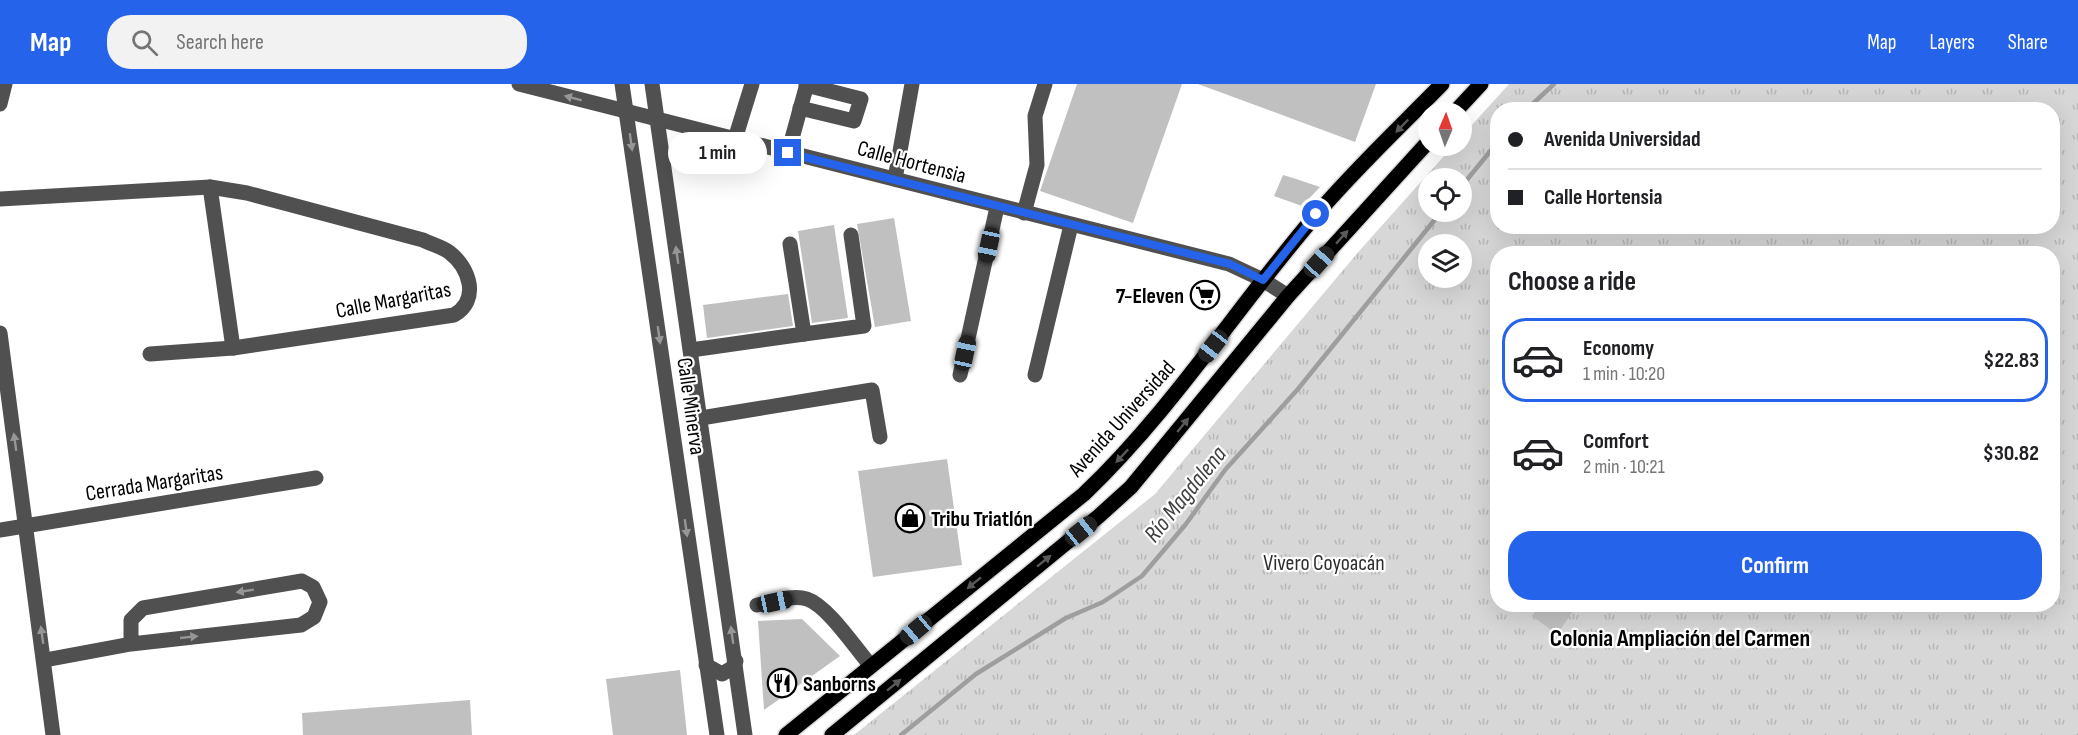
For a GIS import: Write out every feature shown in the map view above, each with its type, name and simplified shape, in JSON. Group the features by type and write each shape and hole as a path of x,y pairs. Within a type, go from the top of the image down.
{"main road":[{"name":"Avenida Universidad","path":"786,735 1083,494 1110,469 1146,431 1316,214 1442,84"},
{"path":"1464,102 1481,84"},
{"path":"832,735 1099,516 1131,486 1288,296 1418,153"}],"street":[{"path":"0,104 5,84"},
{"name":"Calle Hortensia","path":"519,84 788,153 896,178 997,207 1230,264 1263,280 1288,296"},
{"name":"Calle Minerva","path":"622,84 717,735"},
{"name":"Calle Minerva","path":"652,84 745,735"},
{"path":"735,139 752,84"},
{"path":"896,178 912,84"},
{"path":"1024,213 1037,165 1035,116 1045,84"},
{"path":"788,153 806,85 861,99 854,121 800,108"},
{"path":"210,187 233,348"},
{"name":"Calle Margaritas","path":"0,199 210,187 247,193 423,240 448,251 463,266 471,288 464,309 454,315 233,348 150,354"},
{"path":"960,375 997,207"},
{"path":"1035,375 1071,225"},
{"path":"691,350 864,326 851,235"},
{"path":"790,244 804,334"},
{"path":"0,333 45,660 53,735"},
{"path":"701,418 872,390 880,437"},
{"name":"Cerrada Margaritas","path":"0,530 316,478"},
{"path":"45,660 131,644 301,625 314,617 320,602 313,587 302,581 143,608 131,620 131,644"},
{"path":"757,605 792,598 807,599 821,608 871,666"},
{"path":"706,665 722,674 732,669 736,661"}],"green space":[{"name":"Vivero Coyoacán","path":"1509,84 2078,84 2078,735 854,735 1155,494 1360,250 1418,185 1418,222 1472,222 1472,168 1433,168 1444,156 1472,156 1472,125 1490,105 1490,234 2060,234 2060,102 1493,102"}],"building":[{"path":"1077,84 1182,84 1133,223 1040,191"},
{"path":"1198,84 1376,84 1355,142"},
{"path":"1283,175 1320,187 1302,206 1274,196"},
{"path":"894,218 911,321 875,327 857,224"},
{"path":"834,225 848,318 812,323 798,231"},
{"path":"788,294 793,326 707,338 703,305"},
{"name":"Tribu Triatlón","path":"947,459 962,565 873,577 858,471"},
{"path":"1535,612 1572,612 1557,634 1532,616"},
{"name":"Sanborns","path":"802,619 840,656 764,710 758,621"},
{"path":"680,670 687,735 613,735 606,679"},
{"path":"470,700 472,735 303,735 302,713"}],"waterway":[{"name":"Río Magdalena","path":"1535,102 1554,84"},
{"name":"Río Magdalena","path":"1472,174 1490,152"},
{"name":"Río Magdalena","path":"901,735 976,674 1066,618 1103,602 1142,576 1186,524 1225,470 1298,389 1433,222"}],"place":[{"name":"7-Eleven","path":"1205,295"},
{"name":"Tribu Triatlón","path":"910,518"},
{"name":"Sanborns","path":"782,683"}],"district":[{"name":"Colonia Ampliación del Carmen","path":"1680,638"}],"route":[{"path":"788,153 896,178 997,207 1230,264 1263,280 1316,214"}]}
